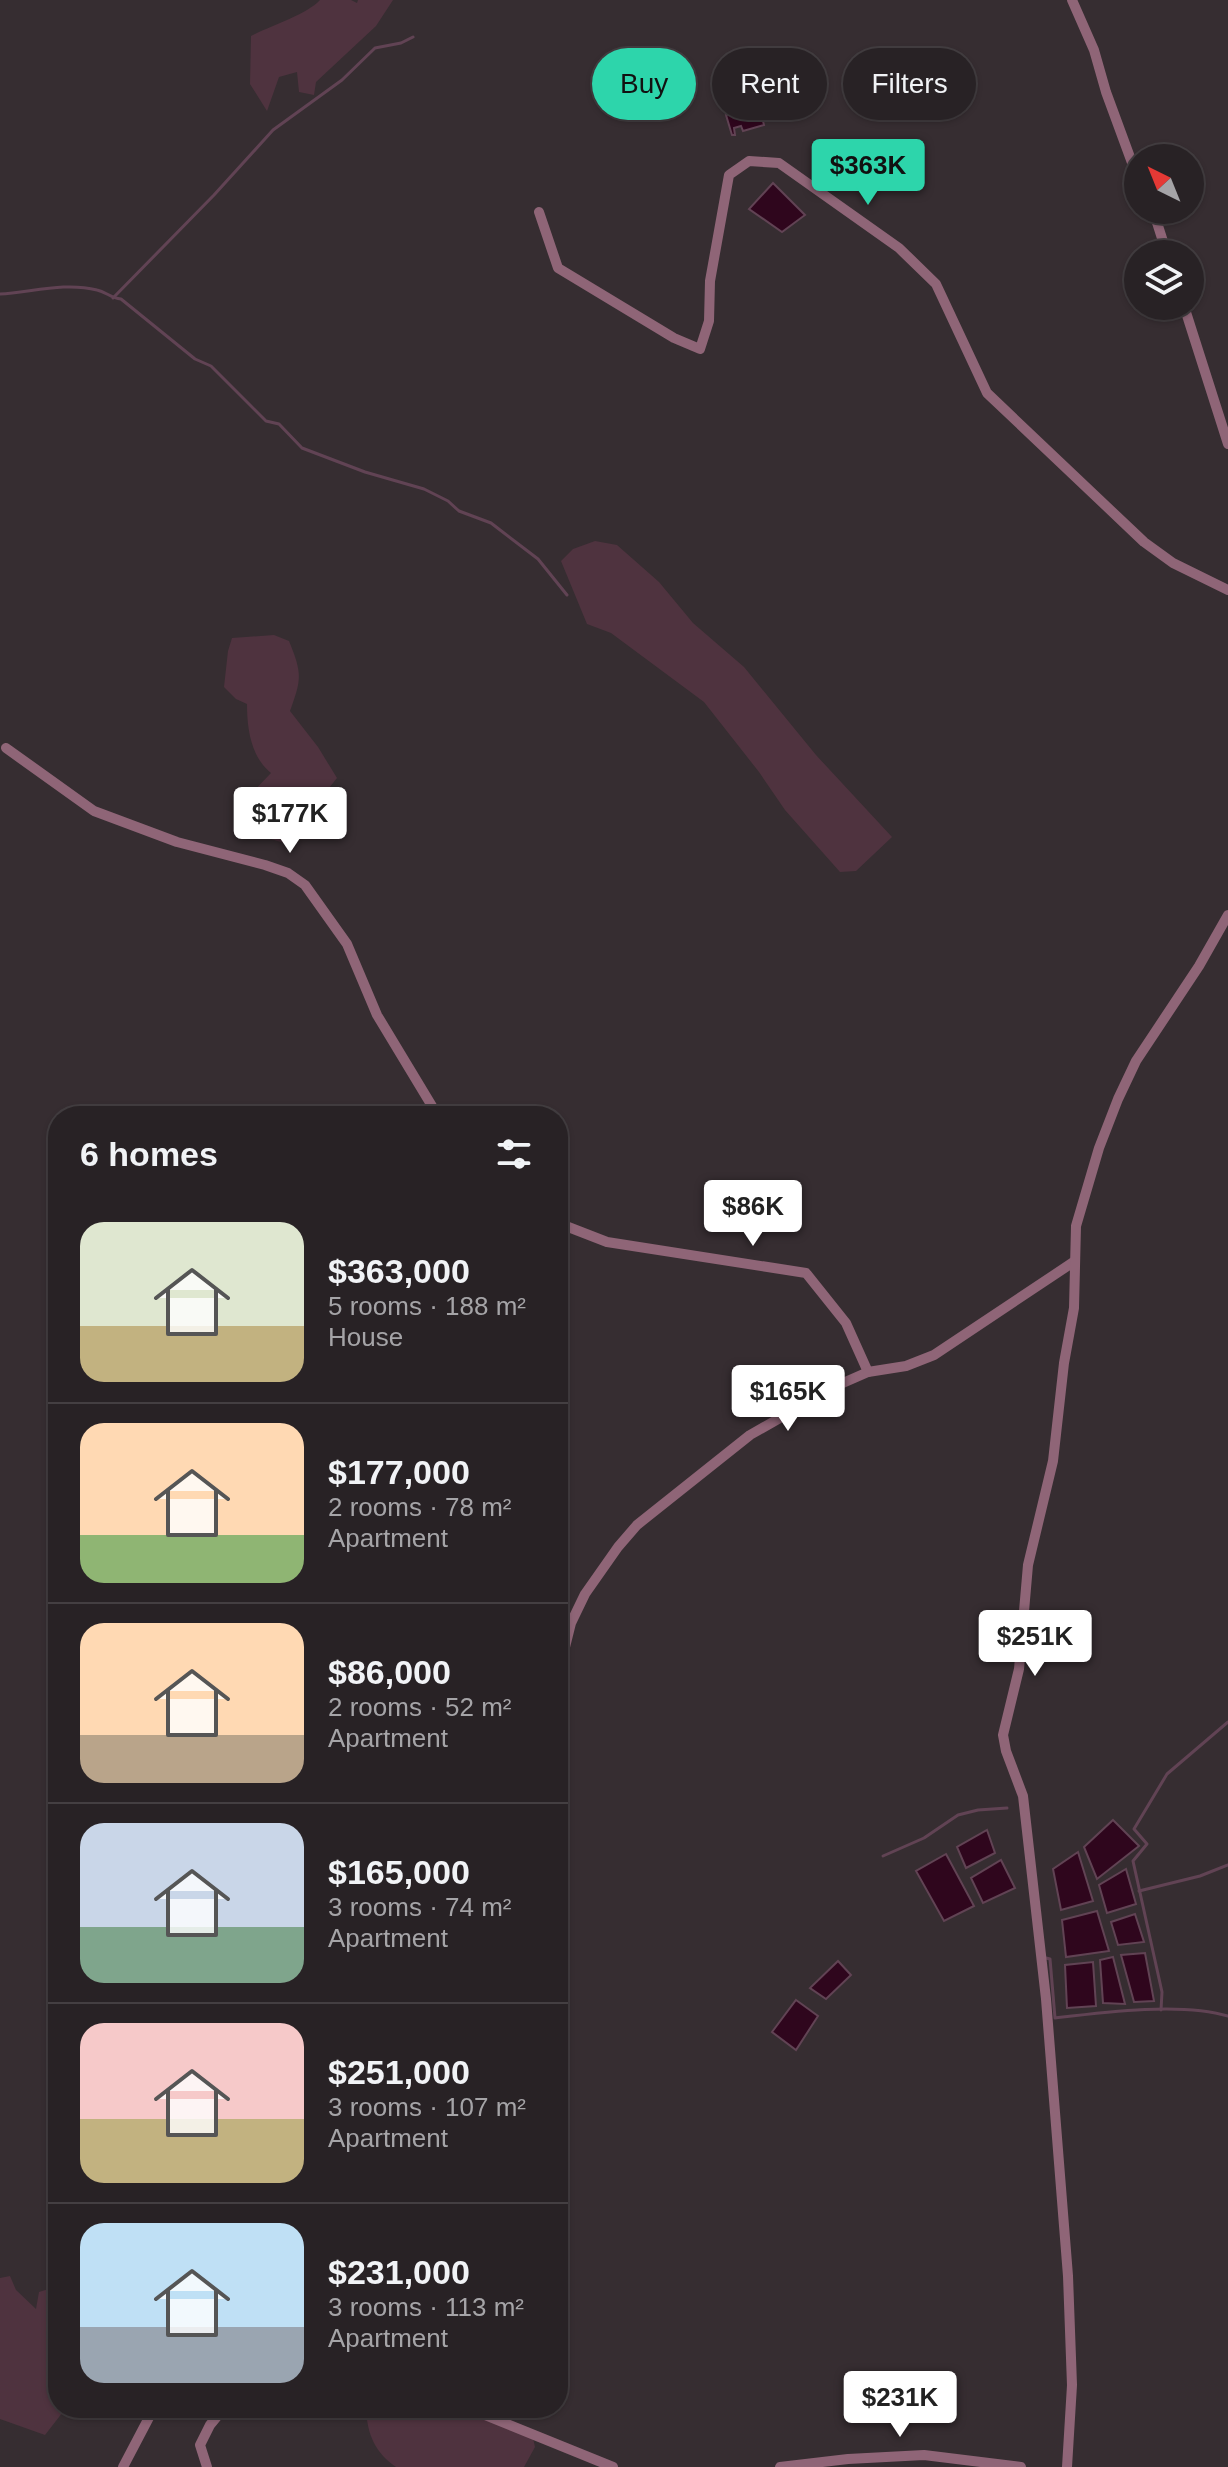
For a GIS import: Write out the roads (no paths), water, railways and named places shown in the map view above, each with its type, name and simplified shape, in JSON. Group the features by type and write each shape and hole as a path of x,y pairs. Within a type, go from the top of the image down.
{"street":[{"path":"1072,0 1094,50 1124,144"},
{"path":"539,212 558,268 674,338 700,349 709,321 710,281 729,175 749,161 779,163 899,248 936,284 987,393 1108,510 1161,556 1228,590"},
{"path":"1188,320 1228,444"},
{"path":"6,748 94,811 177,842 288,873 305,885 347,944 377,1015 432,1106"},
{"path":"1067,2467 1072,2385 1068,2276 1046,1999 1023,1796 1003,1735 1019,1669 1028,1565 1053,1461 1064,1363 1074,1308 1076,1226 1118,1099 1136,1061 1199,966 1228,915"},
{"path":"568,1227 607,1242 806,1273 846,1323 868,1372"},
{"path":"568,1633 585,1594 599,1572 637,1525 750,1435 836,1386 868,1372 906,1366 934,1355 1075,1261"},
{"path":"123,2467 149,2418"},
{"path":"207,2467 200,2445 216,2418"},
{"path":"493,2418 613,2467"},
{"path":"780,2467 924,2455 1021,2467"}],"waterway":[{"path":"113,298 273,130 342,80 375,48 401,43 413,37"},
{"path":"0,294 73,287 97,290 121,299 195,359 211,366 266,421 279,424 302,448 365,472 424,489 448,501 459,511 491,523 538,559 567,595"},
{"path":"1161,2010 1162,1992 1133,1861 1147,1844 1134,1829 1167,1774 1228,1722"},
{"path":"883,1856 924,1838 958,1815 1007,1808"},
{"path":"1139,1891 1200,1876 1228,1865"},
{"path":"1046,1958 1050,1959 1055,2018 1166,2009 1228,2016"}]}
